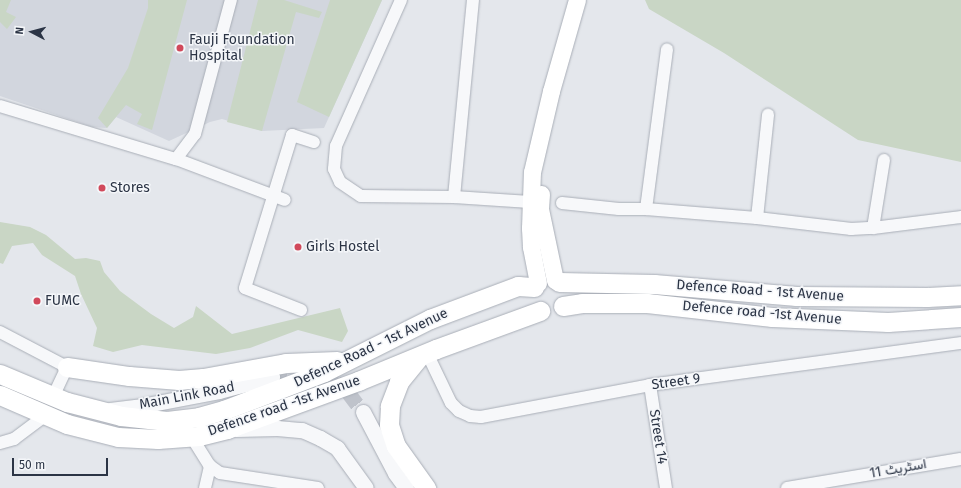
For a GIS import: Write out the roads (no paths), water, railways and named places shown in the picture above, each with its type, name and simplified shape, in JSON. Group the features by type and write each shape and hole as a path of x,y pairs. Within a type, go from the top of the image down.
{"main road":[{"path":"563,306 565,292 547,283 531,247 530,202 532,172 577,0"},
{"path":"547,283 540,209 544,168 559,102 588,0"},
{"path":"540,311 536,308 532,298 547,283"},
{"name":"Defence Road - 1st Avenue","path":"0,374 53,396 101,411 121,416 167,421 199,417 239,405 324,372 430,319 518,286 547,283 654,284 796,296 927,297 961,294"},
{"name":"Defence road -1st Avenue","path":"0,395 67,424 118,437 158,439 191,436 227,430 358,381 423,354 540,311 553,313 563,306 582,303 647,303 772,317 888,322 961,317"},
{"path":"423,354 399,382 390,406 389,425 396,446 426,488"},
{"path":"67,367 129,376 179,380 203,378 286,363 327,363 351,359"}],"street":[{"path":"176,159 195,134 231,0"},
{"path":"401,0 336,146 334,169 340,182 361,196 454,197 530,202"},
{"path":"454,197 473,0"},
{"path":"646,209 667,49"},
{"path":"0,106 176,159 285,200"},
{"path":"757,218 768,115"},
{"path":"301,310 245,288 292,135 314,142"},
{"path":"873,228 884,160"},
{"path":"562,203 619,209 646,209 757,218 851,229 873,228 961,217"},
{"path":"0,332 67,367 53,396"},
{"name":"Street 9","path":"423,354 451,404 470,416 481,417 650,385 961,343"},
{"name":"Main Link Road","path":"101,411 141,406 219,391 272,377"},
{"name":"Street 14","path":"650,385 666,488"},
{"path":"363,412 394,472 406,488"},
{"path":"0,443 14,440 46,415"},
{"path":"227,430 277,428 302,430 337,448 366,488"},
{"path":"191,436 210,466 220,473 318,488"},
{"name":"اسٹریٹ 11","path":"787,488 961,459"},
{"path":"205,488 210,466"}],"tunnel":[{"path":"272,377 310,373 324,377 336,382 348,392 363,412"}],"place":[{"name":"Fauji Foundation Hospital","path":"180,48"},
{"name":"Stores","path":"102,188"},
{"name":"Girls Hostel","path":"298,247"},
{"name":"FUMC","path":"37,301"}]}
